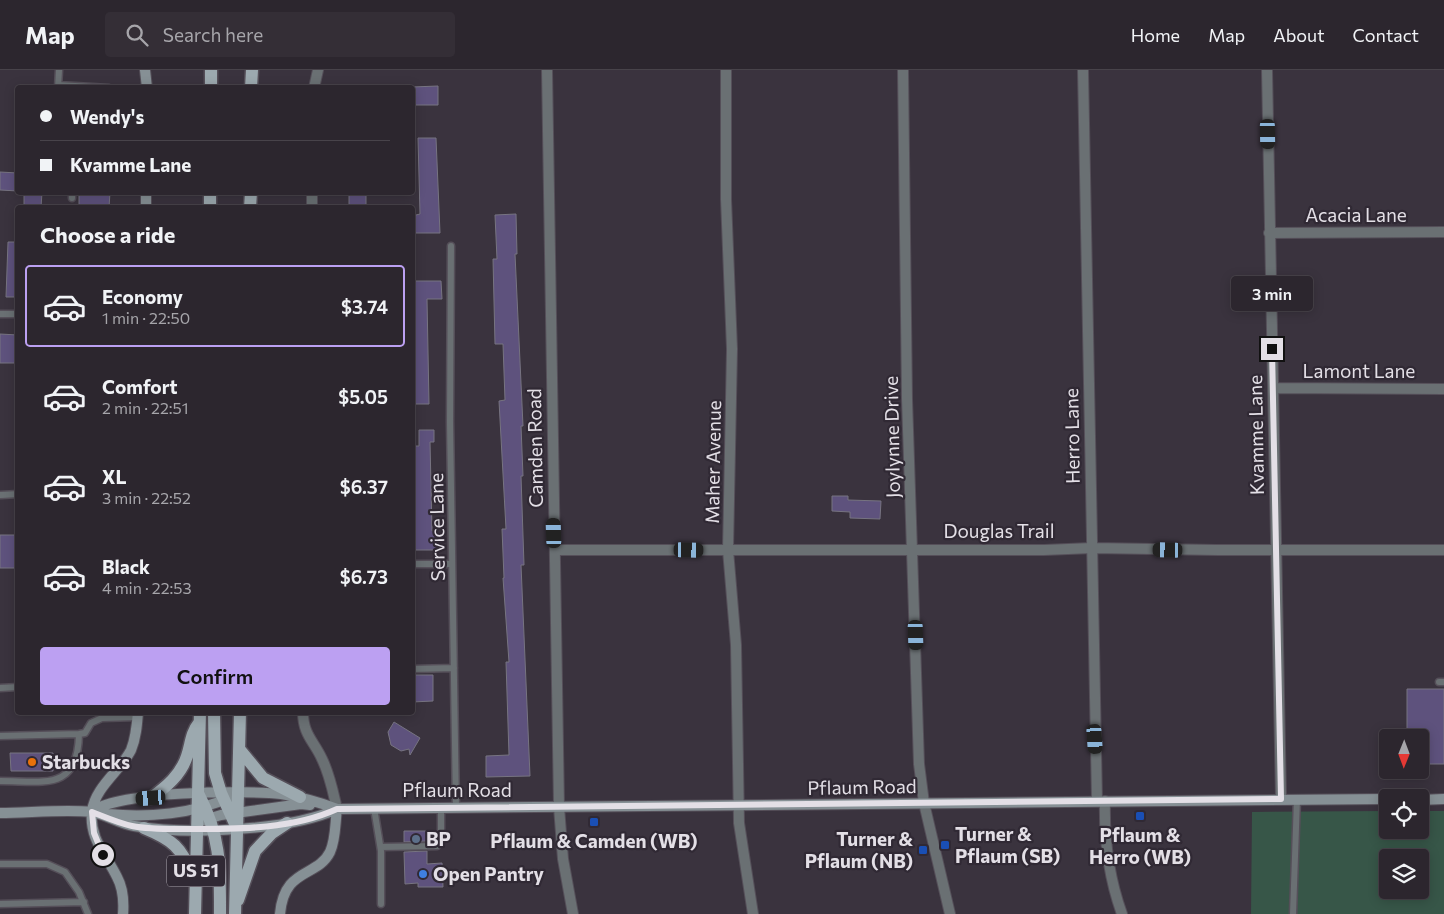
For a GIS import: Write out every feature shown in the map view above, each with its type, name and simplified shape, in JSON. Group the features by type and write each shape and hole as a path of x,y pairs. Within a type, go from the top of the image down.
{"main road":[{"path":"211,70 211,85"},
{"path":"252,70 252,85"},
{"path":"214,715 215,772 223,797 234,813"},
{"path":"237,828 234,813 238,793 240,715"},
{"path":"151,798 169,784 181,770 187,758 192,735 200,717"},
{"name":"US 51","path":"194,914 197,829 207,815 198,794 200,717"},
{"path":"240,750 262,778 300,798"},
{"path":"207,815 220,874 220,914"},
{"path":"235,909 242,891 248,865 255,851 272,833 287,823"},
{"path":"144,828 168,837 176,845 186,858 195,881"},
{"name":"US 51","path":"235,909 237,828"}],"street":[{"path":"145,70 146,85"},
{"path":"315,85 318,70"},
{"name":"Camden Road","path":"547,70 559,807 563,860 573,914"},
{"name":"Maher Avenue","path":"726,70 726,199 732,349 728,550 736,645 738,806 742,851 753,914"},
{"name":"Joylynne Drive","path":"903,70 908,399 919,764 924,803 950,914"},
{"name":"Herro Lane","path":"1083,70 1092,548 1101,801 1113,885 1122,914"},
{"name":"Kvamme Lane","path":"1267,70 1281,799"},
{"name":"Acacia Lane","path":"1269,232 1444,232"},
{"name":"Lamont Lane","path":"1274,388 1444,389"},
{"name":"Douglas Trail","path":"555,550 913,548 1044,550 1092,548 1444,550"},
{"path":"124,914 124,899 118,879 97,843 92,828 92,812 98,796 130,750 136,733 138,715"},
{"path":"280,914 283,897 292,882 321,862 330,852 337,809 328,773 321,757 308,738 304,715"},
{"name":"Pflaum Road","path":"92,812 109,803 198,794 223,797 238,793 273,794 300,798 337,809 1379,799"},
{"path":"207,815 223,797"},
{"path":"1429,800 1444,800"},
{"path":"92,812 140,816 207,815 300,804 337,809"},
{"name":"Pflaum Road","path":"0,814 92,812 120,823 144,828 197,829 207,815 237,828 287,823 320,816 337,809"}],"lane":[{"path":"58,85 59,70"},
{"name":"Service Lane","path":"451,246 452,564 456,808"},
{"path":"0,314 15,314"},
{"path":"2,495 15,494"},
{"path":"415,564 452,564"},
{"path":"415,669 454,668"},
{"path":"0,688 15,688"},
{"path":"0,736 80,734 85,733 91,723 102,718 138,715"},
{"path":"0,781 57,781 71,771 79,747 80,734"},
{"path":"1293,914 1297,799"},
{"path":"374,808 381,848 382,904"},
{"path":"381,848 437,846 441,840 441,808"},
{"path":"0,864 47,864 65,872 84,902 88,914"},
{"path":"0,904 84,902"}],"green space":[{"path":"1379,811 1379,839 1429,839 1429,811 1444,811 1444,914 1251,914 1252,812"}],"building":[{"path":"438,86 438,105 415,105 415,87"},
{"path":"418,138 436,138 440,233 415,233 415,215 420,214"},
{"path":"0,172 15,173 15,191 0,190"},
{"path":"24,195 42,195 41,205 24,205"},
{"path":"79,195 110,195 109,205 79,205"},
{"path":"349,195 366,195 366,205 349,205"},
{"path":"516,214 517,254 515,254 523,426 521,426 523,476 521,476 524,565 521,565 530,776 486,777 486,756 509,755 506,662 509,662 503,578 502,529 506,529 499,401 505,400 503,344 495,344 493,259 497,259 495,215"},
{"path":"8,242 15,242 15,297 6,297"},
{"path":"415,281 441,281 442,299 427,299 429,404 415,404"},
{"path":"0,334 15,335 15,363 0,363"},
{"path":"419,430 434,430 434,442 430,442 432,531 437,531 437,550 415,550 415,446 419,446"},
{"path":"832,496 848,496 848,500 881,501 880,519 850,518 850,512 832,511"},
{"path":"0,535 15,535 15,568 0,568"},
{"path":"415,675 433,675 433,701 415,702"},
{"path":"1407,689 1444,689 1444,764 1429,764 1429,729 1407,729"},
{"path":"394,722 420,738 410,755 409,749 401,751 391,745 388,732"},
{"name":"Starbucks","path":"10,753 53,753 53,771 11,771"},
{"path":"404,831 427,831 427,841 404,842"},
{"name":"Open Pantry","path":"427,851 427,864 442,863 443,887 418,887 418,883 405,884 404,852"}],"place":[{"name":"Starbucks","path":"32,762"},
{"name":"Pflaum & Herro (WB)","path":"1140,816"},
{"name":"Pflaum & Camden (WB)","path":"594,822"},
{"name":"BP","path":"416,839"},
{"name":"Turner & Pflaum (SB)","path":"945,845"},
{"name":"Turner & Pflaum (NB)","path":"923,850"},
{"name":"Open Pantry","path":"423,874"}],"route":[{"path":"103,855 94,833 92,812 120,823 144,828 214,829 287,823 320,816 337,809 796,806 1281,799 1272,349"}]}
